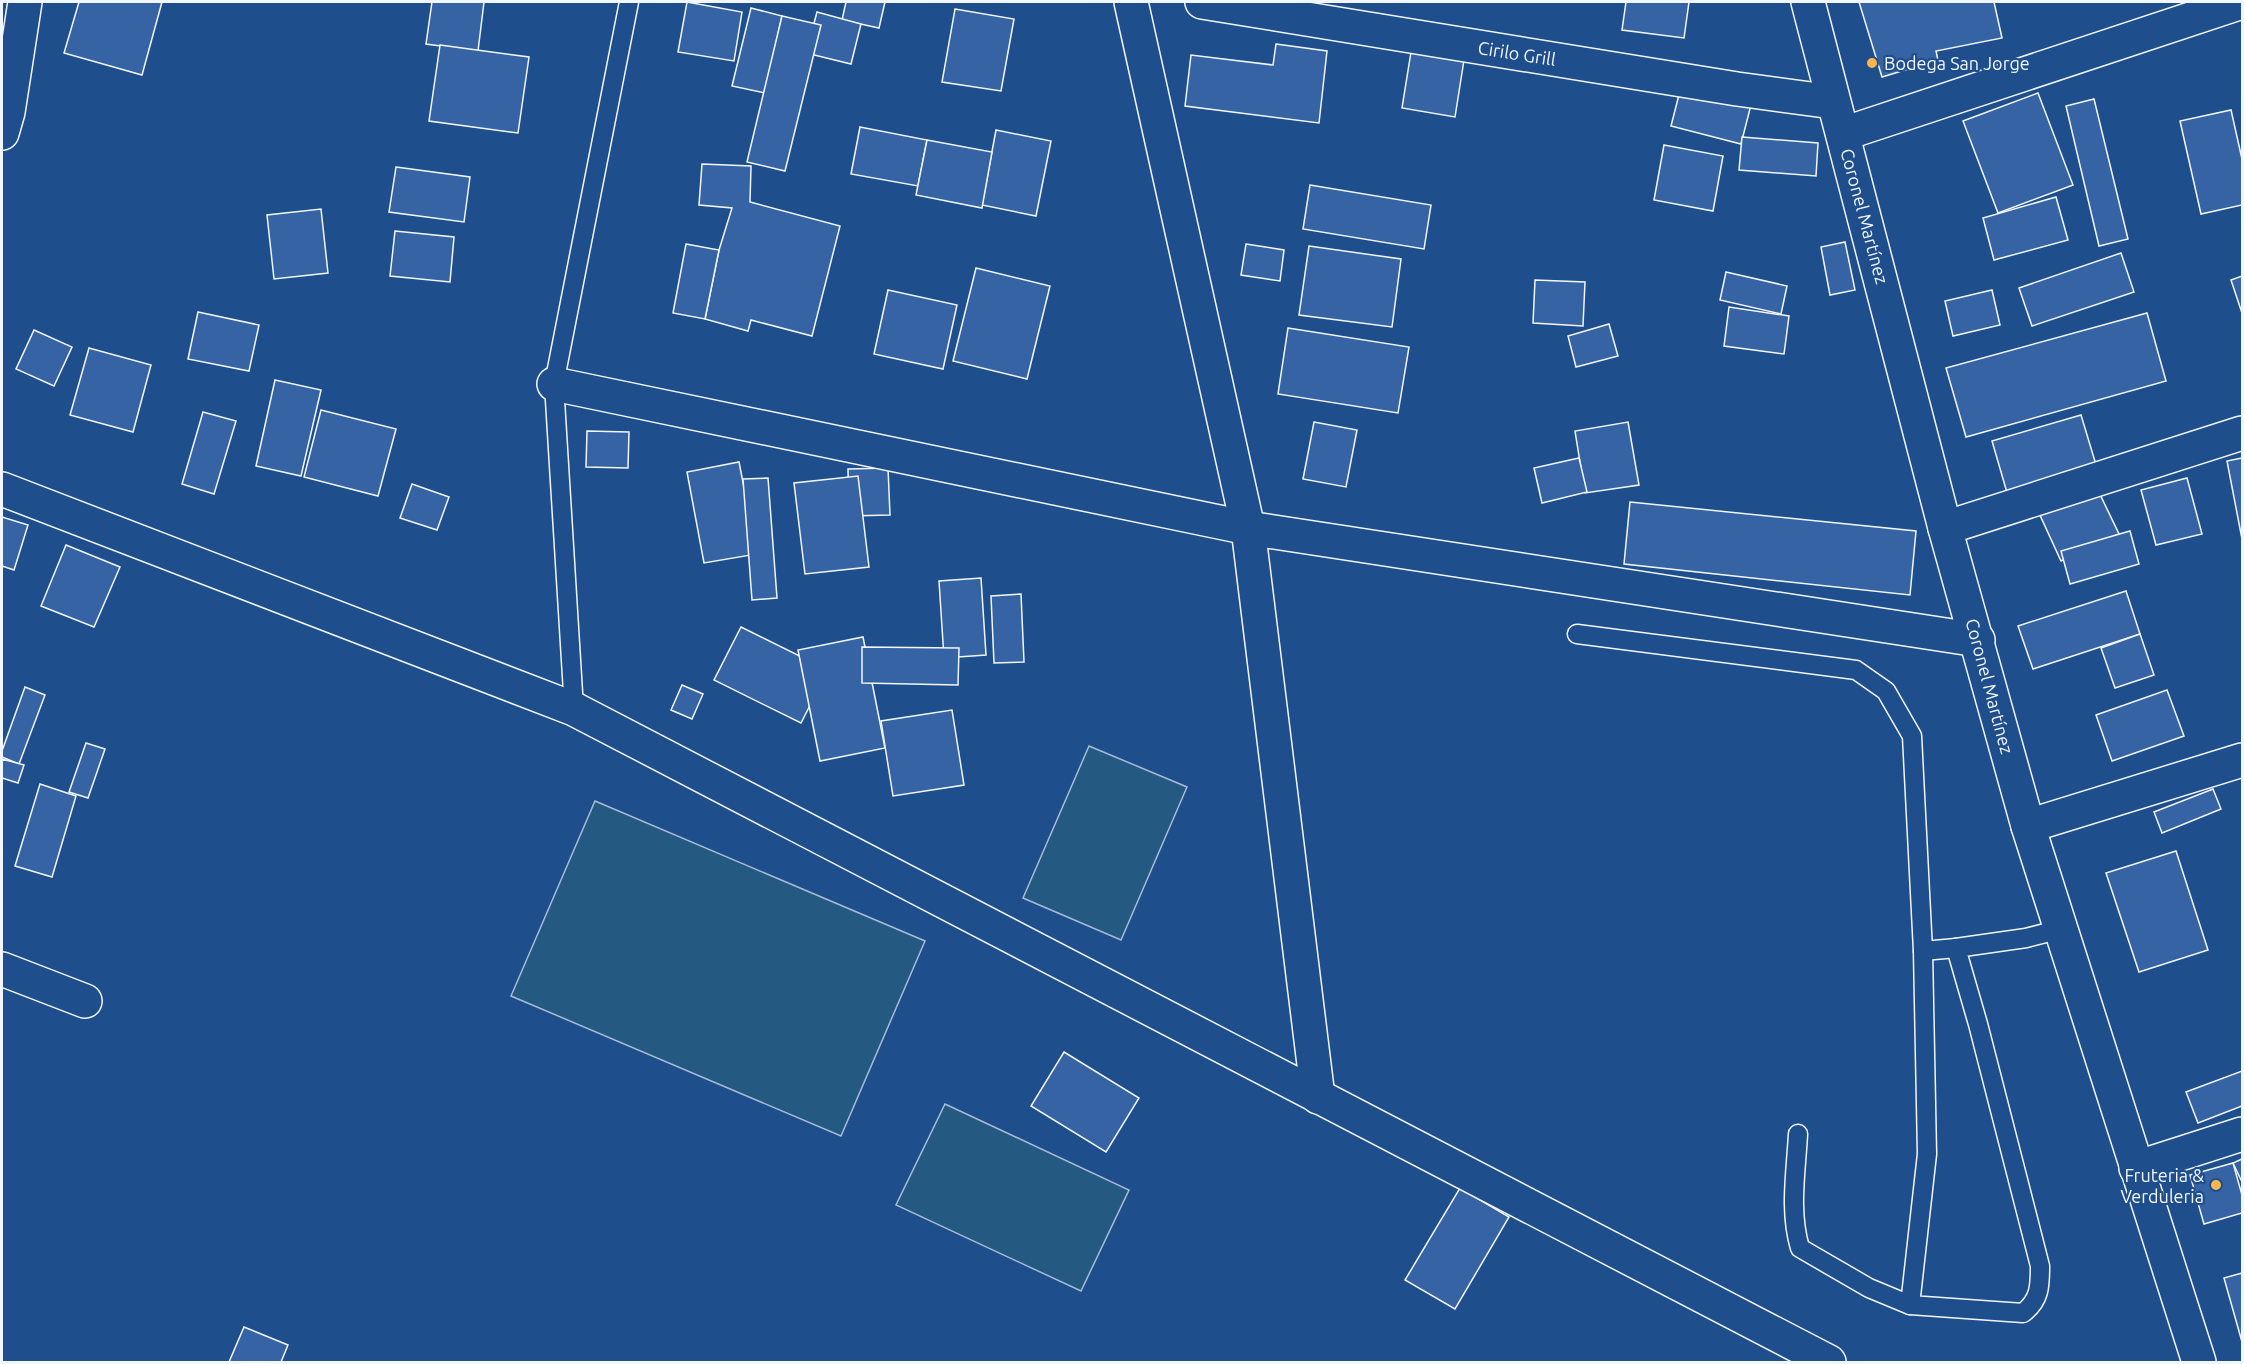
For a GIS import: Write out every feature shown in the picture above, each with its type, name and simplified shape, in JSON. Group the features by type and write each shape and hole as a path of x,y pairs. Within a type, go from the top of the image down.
{"street":[{"path":"2,134 26,2"},
{"path":"1131,2 1248,528 1318,1097"},
{"name":"Cirilo Grill","path":"1202,2 1263,6 1725,87 1833,102"},
{"name":"Coronel Martínez","path":"1808,2 1945,528 2028,826 2195,1361"},
{"path":"1843,134 2242,2"},
{"path":"554,384 1248,528 1978,640"},
{"path":"1945,528 2242,432"},
{"path":"2,489 574,709 1829,1362"},
{"path":"2028,826 2242,760"},
{"path":"2,969 85,1001"},
{"path":"2136,1168 2242,1134"}],"lane":[{"path":"574,709 554,384 629,2"},
{"path":"1577,634 1856,670 1886,691 1912,736 1923,951 1927,1154 1910,1305"},
{"path":"1923,951 2026,938 2061,929"},
{"path":"1798,1134 1794,1228 1800,1248 1869,1288 1910,1305 2023,1312 2033,1305 2040,1290 2040,1266 1978,1024 1956,948"}],"shaded area":[{"path":"1089,746 1187,787 1121,940 1023,898"},
{"path":"595,801 925,941 841,1136 511,996"},
{"path":"945,1104 1129,1190 1081,1291 896,1205"}],"building":[{"path":"79,2 162,2 142,75 64,53"},
{"path":"432,2 484,2 478,51 426,44"},
{"path":"687,2 742,12 734,61 678,52"},
{"path":"846,2 885,2 879,28 842,20"},
{"path":"1626,2 1689,2 1684,38 1622,30"},
{"path":"1859,2 1994,2 2002,38 1936,51 1938,60 1882,77"},
{"path":"751,8 782,16 765,93 732,86"},
{"path":"955,9 1014,19 1001,91 942,82"},
{"path":"817,12 861,24 851,64 806,53"},
{"path":"782,16 821,25 785,171 747,162"},
{"path":"1276,44 1327,51 1319,123 1185,106 1191,55 1273,65"},
{"path":"440,45 529,57 518,133 429,121"},
{"path":"1411,52 1464,60 1455,117 1402,108"},
{"path":"1683,79 1753,97 1741,144 1671,126"},
{"path":"2038,93 2073,185 1998,213 1963,121"},
{"path":"2094,99 2128,239 2099,246 2066,106"},
{"path":"2231,110 2242,159 2242,205 2201,214 2180,121"},
{"path":"860,127 927,140 918,186 851,174"},
{"path":"996,130 1051,141 1036,216 982,205"},
{"path":"1742,137 1818,143 1816,176 1739,170"},
{"path":"927,140 992,152 982,208 916,195"},
{"path":"1664,145 1723,156 1713,211 1654,200"},
{"path":"702,164 751,166 750,202 840,226 812,336 751,320 748,331 705,319 719,250 732,208 699,205"},
{"path":"396,167 470,177 464,222 389,212"},
{"path":"1310,185 1431,205 1424,249 1303,229"},
{"path":"2056,197 2068,240 1994,260 1983,218"},
{"path":"321,209 328,273 274,279 267,215"},
{"path":"395,231 454,237 450,282 390,276"},
{"path":"1845,242 1855,290 1830,295 1821,247"},
{"path":"686,244 719,250 705,319 673,313"},
{"path":"1246,244 1284,250 1280,281 1241,275"},
{"path":"1309,246 1401,259 1392,327 1299,315"},
{"path":"2121,253 2134,292 2032,326 2019,288"},
{"path":"976,268 1050,286 1027,379 953,361"},
{"path":"1726,272 1787,286 1781,314 1720,300"},
{"path":"2242,276 2242,313 2231,280"},
{"path":"1535,280 1585,282 1583,326 1533,323"},
{"path":"888,290 957,305 943,369 874,354"},
{"path":"1992,290 2000,325 1953,336 1945,301"},
{"path":"1729,307 1789,316 1784,354 1724,346"},
{"path":"198,312 259,325 249,371 188,359"},
{"path":"2147,313 2166,381 1966,437 1946,368"},
{"path":"1609,324 1618,356 1576,367 1568,336"},
{"path":"1288,328 1409,347 1398,413 1278,394"},
{"path":"34,330 72,347 54,386 16,369"},
{"path":"89,348 151,365 133,432 70,415"},
{"path":"275,380 321,390 301,476 256,466"},
{"path":"321,410 396,429 378,496 304,477"},
{"path":"203,412 236,421 214,494 182,484"},
{"path":"2081,415 2097,468 2008,496 1992,441"},
{"path":"1314,422 1357,430 1346,487 1303,479"},
{"path":"1628,422 1639,485 1585,493 1575,431"},
{"path":"587,431 629,432 628,468 586,467"},
{"path":"1579,458 1587,492 1542,503 1534,468"},
{"path":"2242,458 2242,539 2227,461"},
{"path":"739,462 757,554 704,563 687,472"},
{"path":"888,468 890,515 849,516 848,469"},
{"path":"858,476 869,567 805,574 794,483"},
{"path":"768,478 777,598 752,600 743,479"},
{"path":"2187,478 2202,534 2156,545 2141,490"},
{"path":"412,484 449,497 437,530 400,518"},
{"path":"2096,486 2119,534 2061,561 2039,513"},
{"path":"1630,502 1916,531 1910,595 1624,564"},
{"path":"2,517 28,525 14,570 2,566"},
{"path":"2130,531 2139,564 2070,584 2061,551"},
{"path":"66,545 120,567 94,627 41,606"},
{"path":"981,578 986,655 944,658 939,581"},
{"path":"2126,591 2140,634 2033,669 2018,626"},
{"path":"1021,594 1024,662 994,663 991,596"},
{"path":"741,627 828,670 801,723 714,680"},
{"path":"2140,634 2154,675 2115,688 2101,648"},
{"path":"863,637 885,748 820,761 798,650"},
{"path":"862,647 959,648 958,685 862,683"},
{"path":"682,685 703,694 692,719 671,710"},
{"path":"25,687 45,695 19,764 2,757 2,751"},
{"path":"2167,690 2184,736 2112,761 2096,715"},
{"path":"952,710 964,785 893,796 881,721"},
{"path":"86,743 105,749 88,798 69,792"},
{"path":"2,759 24,765 18,783 2,778"},
{"path":"40,784 76,796 52,877 15,866"},
{"path":"2213,789 2221,809 2162,833 2154,812"},
{"path":"2176,851 2208,950 2139,972 2106,873"},
{"path":"1064,1052 1139,1098 1106,1152 1031,1106"},
{"path":"2242,1071 2242,1106 2198,1123 2186,1092"},
{"path":"2242,1159 2242,1182 2233,1163"},
{"name":"Fruteria & Verduleria","path":"2233,1163 2242,1195 2242,1213 2204,1224 2190,1175"},
{"path":"1460,1188 1509,1217 1455,1309 1405,1280"},
{"path":"2242,1273 2242,1342 2224,1278"},
{"path":"244,1327 288,1345 281,1362 229,1362"}],"place":[{"name":"Bodega San Jorge","path":"1872,63"},
{"name":"Fruteria & Verduleria","path":"2216,1185"}]}
